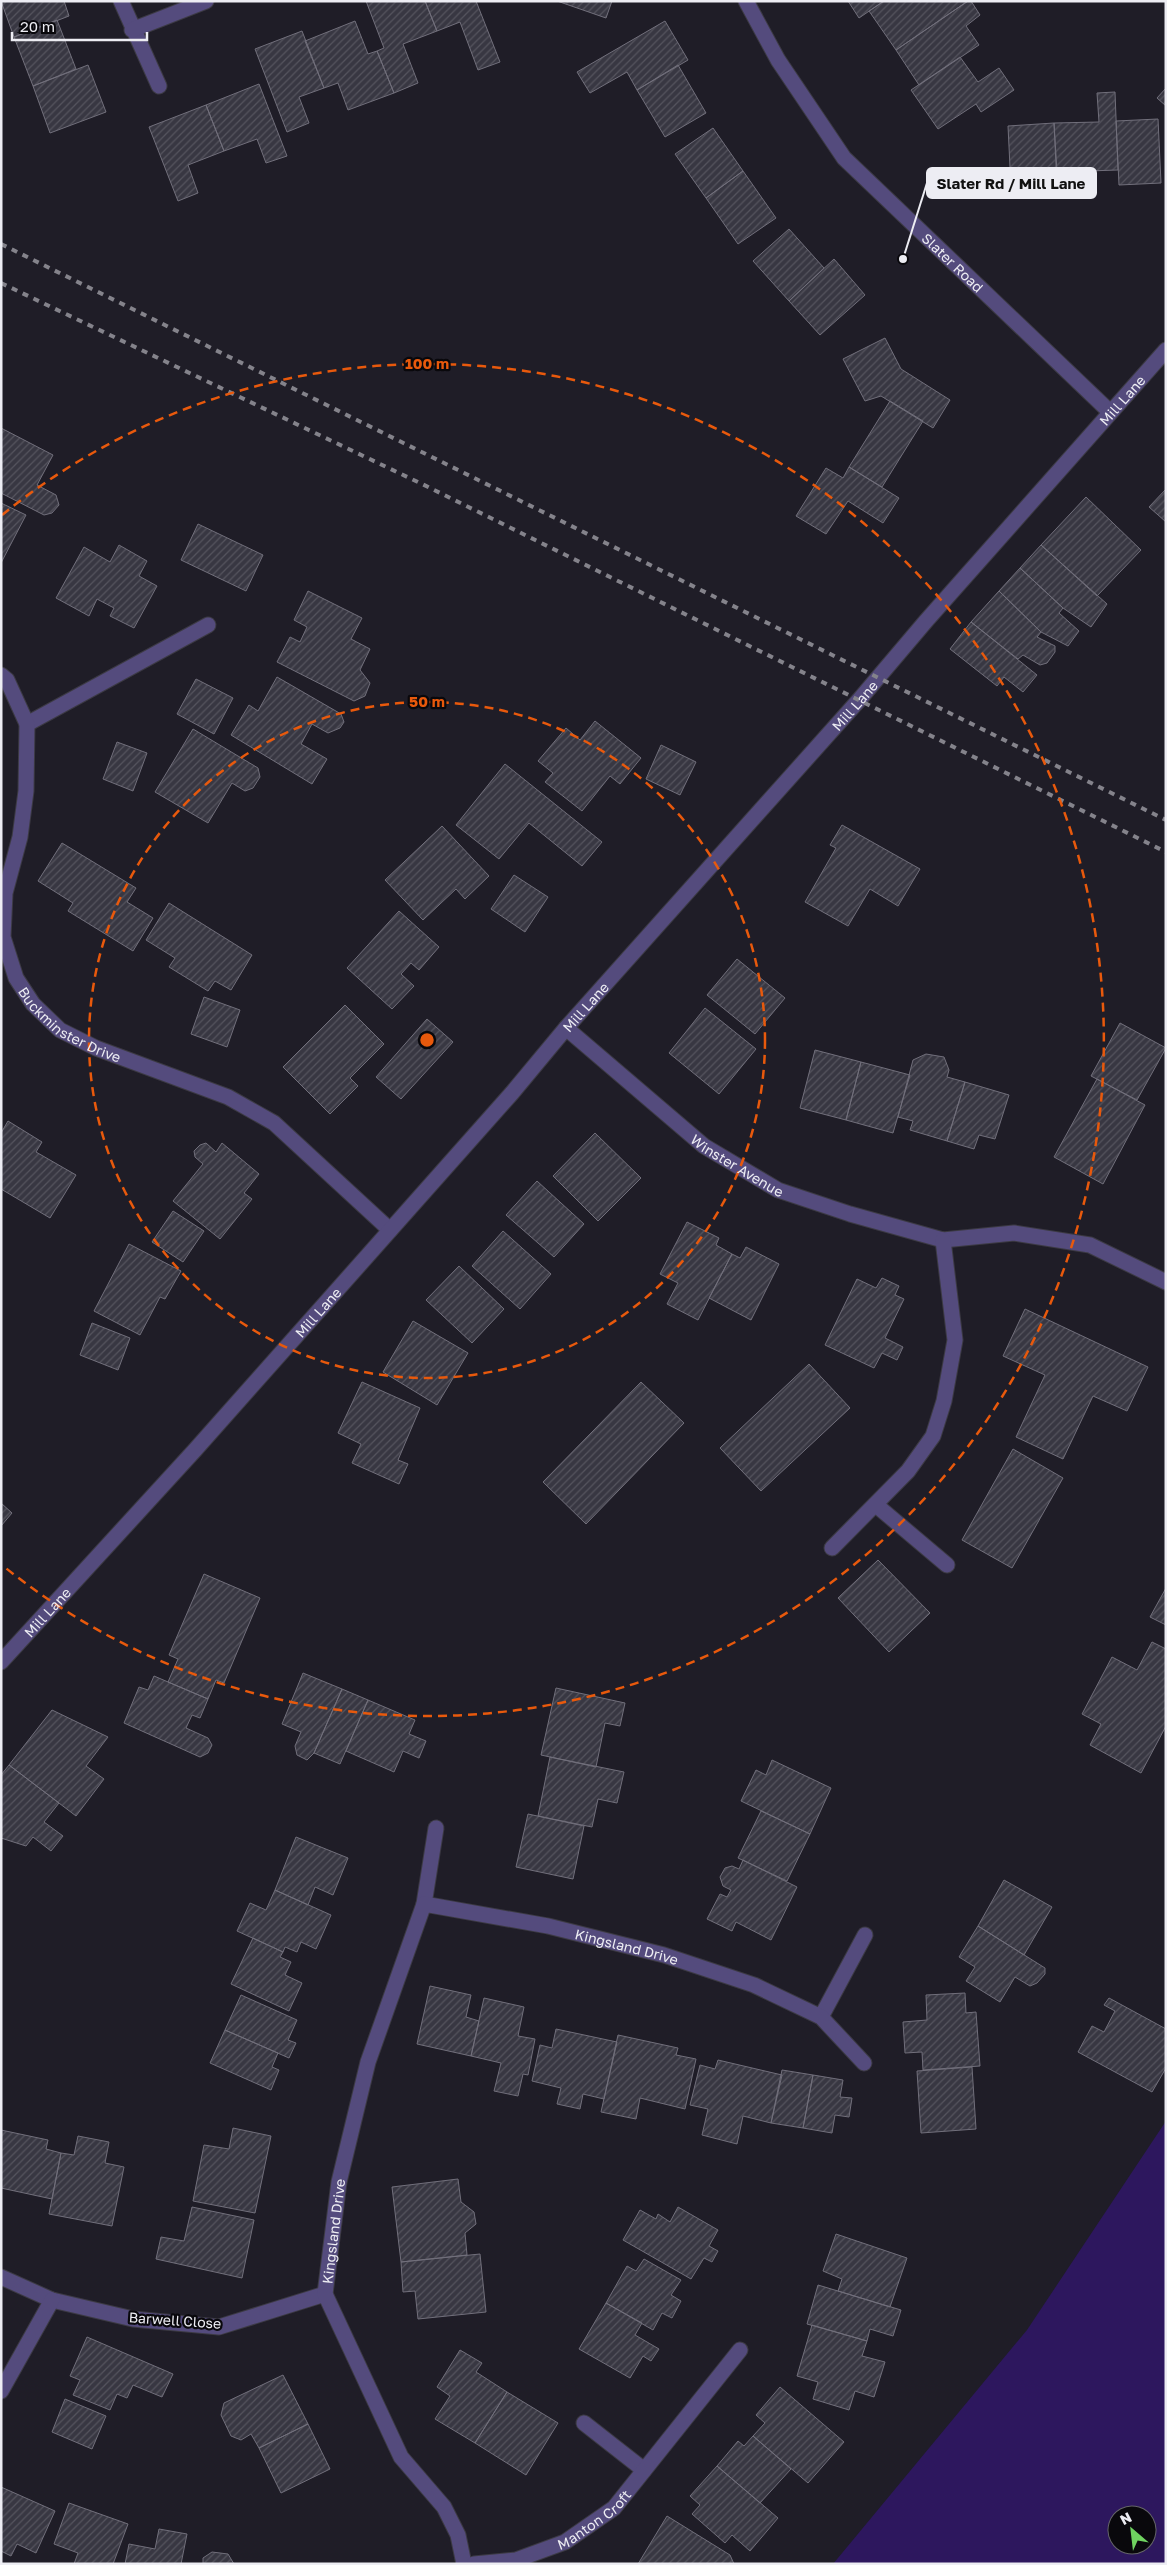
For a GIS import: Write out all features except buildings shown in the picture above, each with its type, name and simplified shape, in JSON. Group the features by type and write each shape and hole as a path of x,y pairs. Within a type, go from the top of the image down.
{"street":[{"path":"121,1 132,30 159,86"},
{"path":"132,30 206,1"},
{"name":"Slater Road","path":"746,1 778,60 844,158 1110,412"},
{"name":"Mill Lane","path":"1,1662 189,1457 1166,350"},
{"path":"27,724 208,624"},
{"name":"Buckminster Drive","path":"1,675 7,680 27,724 26,792 20,836 5,893 3,937 16,978 33,1004 60,1030 96,1048 228,1097 274,1123 390,1230"},
{"name":"Winster Avenue","path":"566,1028 704,1146 778,1190 850,1214 943,1240 1014,1233 1090,1245 1166,1282"},
{"path":"832,1548 908,1471 933,1436 944,1401 955,1340 943,1240"},
{"path":"876,1505 947,1565"},
{"name":"Kingsland Drive","path":"436,1828 424,1904 368,2062 340,2182 325,2294 401,2457 444,2507 458,2535 464,2564"},
{"name":"Kingsland Drive","path":"424,1904 548,1926 664,1955 754,1985 821,2017 864,2063"},
{"path":"821,2017 865,1935"},
{"name":"Barwell Close","path":"1,2277 52,2300 133,2319 219,2327 325,2294"},
{"path":"1,2390 52,2300"},
{"name":"Manton Croft","path":"474,2564 516,2560 565,2542 614,2508 740,2350"},
{"path":"584,2423 644,2470"}],"shaded area":[{"path":"1166,2121 1166,2564 833,2564 1027,2330"}],"railway":[{"path":"1,244 1166,820"},
{"path":"1,283 422,484 1166,852"}],"place":[{"name":"Slater Rd / Mill Lane","path":"903,259"}]}
